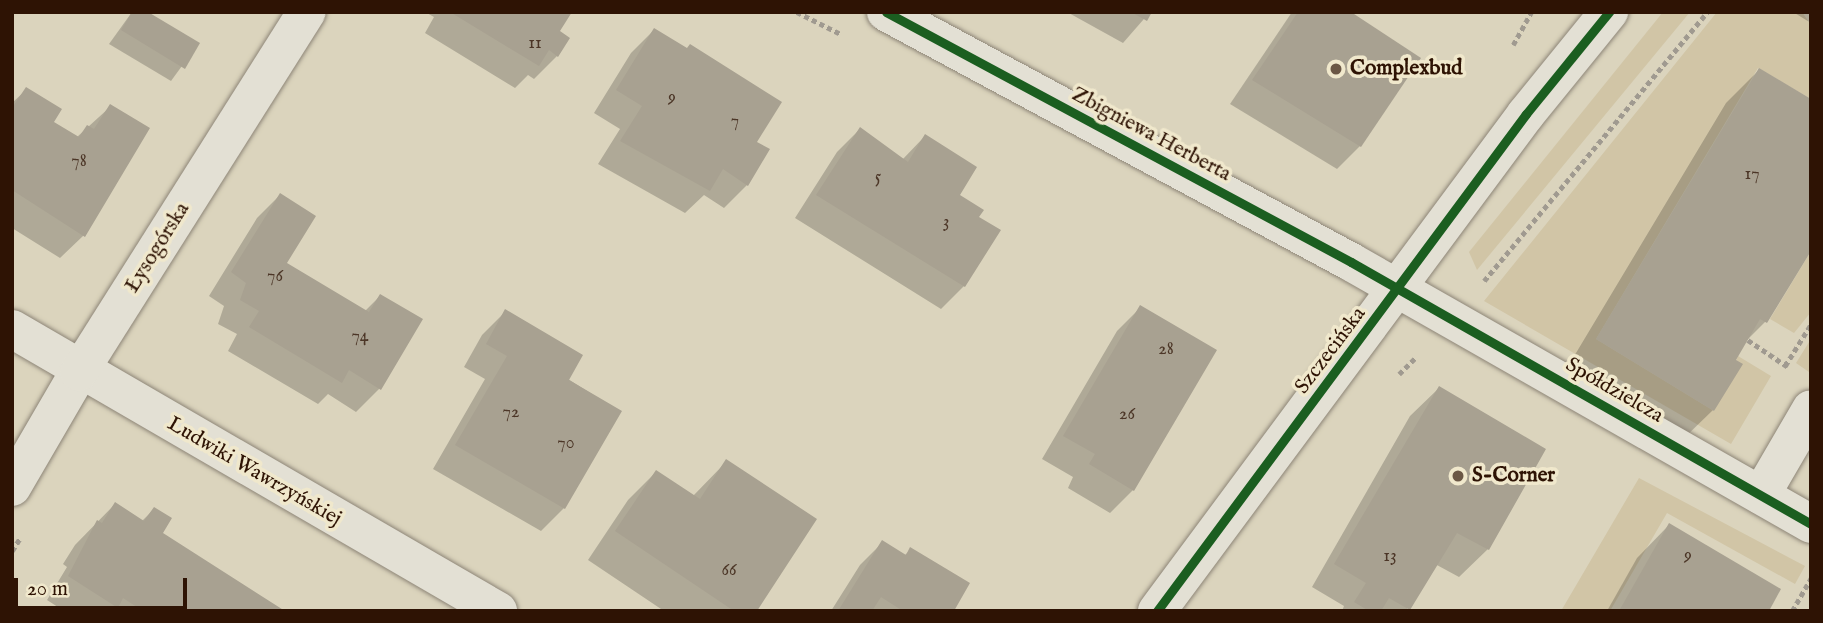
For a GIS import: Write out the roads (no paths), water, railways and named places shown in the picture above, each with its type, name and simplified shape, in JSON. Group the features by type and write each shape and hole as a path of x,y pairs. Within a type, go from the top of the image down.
{"street":[{"name":"Łysogórska","path":"12,487 79,372 307,12"},
{"name":"Zbigniewa Herberta","path":"886,12 1399,290"},
{"name":"Szczecińska","path":"1157,611 1399,290 1526,114 1608,12"},
{"name":"Spółdzielcza","path":"1399,290 1811,524"},
{"name":"Ludwiki Wawrzyńskiej","path":"12,329 79,372 498,611"},
{"path":"1761,495 1811,409"}],"place":[{"name":"Complexbud","path":"1336,69"},
{"name":"S-Corner","path":"1458,476"}]}
